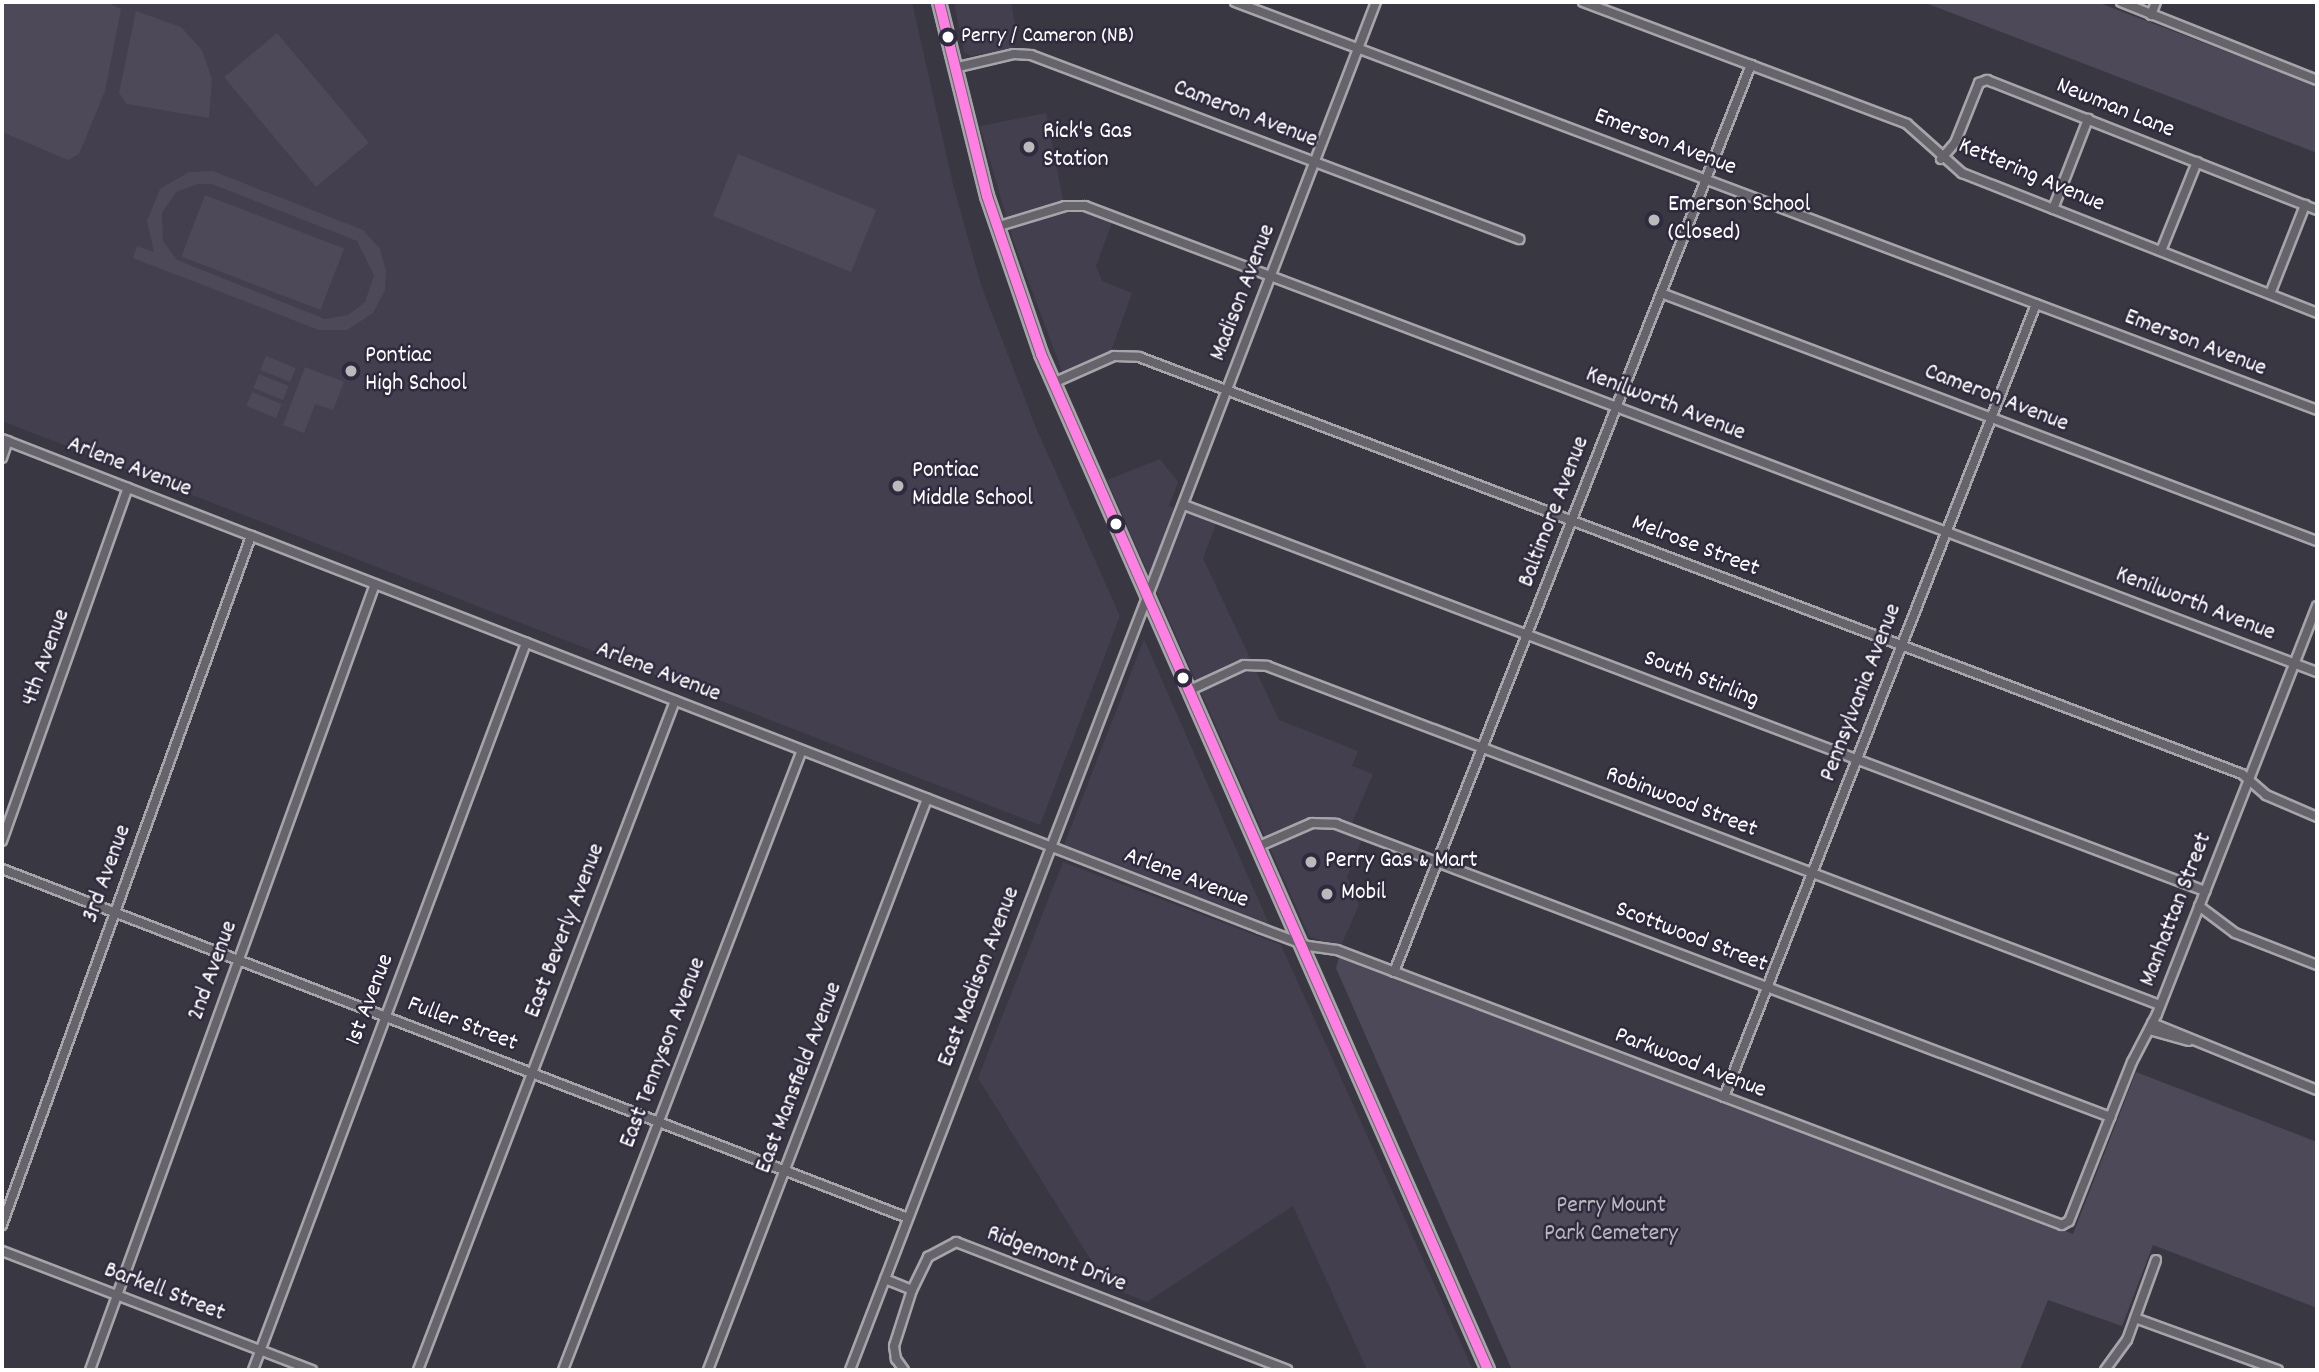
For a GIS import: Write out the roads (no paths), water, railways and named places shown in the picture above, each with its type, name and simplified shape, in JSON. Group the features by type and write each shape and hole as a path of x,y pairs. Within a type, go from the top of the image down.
{"main road":[{"path":"939,2 996,227 1053,383 1488,1370"}],"street":[{"name":"Emerson Avenue","path":"1235,2 2317,410"},
{"name":"Madison Avenue","path":"1147,598 1376,2"},
{"name":"Kettering Avenue","path":"1583,2 1912,126 1941,159 1959,171 2317,313"},
{"path":"2121,2 2317,80"},
{"path":"2151,15 2156,2"},
{"name":"Cameron Avenue","path":"954,68 1028,54 1519,239"},
{"name":"Baltimore Avenue","path":"1394,972 1751,65"},
{"name":"Newman Lane","path":"1941,159 1955,143 1977,86 1984,80 2317,210"},
{"path":"2053,209 2088,119"},
{"path":"2161,251 2197,162"},
{"name":"Kenilworth Avenue","path":"996,227 1079,205 2317,672"},
{"path":"2270,294 2305,205"},
{"name":"Cameron Avenue","path":"1661,293 2317,541"},
{"name":"Pennsylvania Avenue","path":"1724,1097 2036,304"},
{"name":"Melrose Street","path":"1053,383 1128,355 1901,645 2249,780 2266,795 2317,817"},
{"path":"2,458 5,440"},
{"name":"Arlene Avenue","path":"5,440 1300,943"},
{"name":"4th Avenue","path":"2,841 128,488"},
{"name":"South Stirling","path":"1184,505 2205,891"},
{"name":"3rd Avenue","path":"2,1224 251,536"},
{"name":"2nd Avenue","path":"90,1370 375,584"},
{"name":"East Madison Avenue","path":"850,1370 1147,598"},
{"name":"Manhattan Street","path":"2066,1225 2160,1005 2317,606"},
{"name":"1st Avenue","path":"253,1370 526,643"},
{"name":"Robinwood Street","path":"1188,691 1239,667 1262,665 2160,1005"},
{"name":"East Beverly Avenue","path":"418,1370 675,701"},
{"name":"East Tennyson Avenue","path":"563,1370 802,750"},
{"name":"East Mansfield Avenue","path":"708,1370 927,799"},
{"name":"Scottwood Street","path":"1257,847 1312,823 1329,822 2110,1117"},
{"name":"Fuller Street","path":"2,869 908,1218"},
{"path":"2199,906 2235,933 2317,965"},
{"name":"Parkwood Avenue","path":"1300,943 1333,949 2066,1225"},
{"path":"2150,1026 2317,1090"},
{"name":"Ridgemont Drive","path":"904,1370 896,1359 894,1346 912,1290 928,1257 944,1245 961,1243 1287,1370"},
{"name":"Barkell Street","path":"2,1251 312,1370"},
{"path":"2105,1370 2124,1346 2157,1260"},
{"path":"885,1279 912,1290"},
{"path":"2135,1318 2278,1370"}],"place":[{"name":"Perry / Cameron (NB)","path":"948,37"},
{"name":"Rick's Gas Station","path":"1029,147"},
{"name":"Emerson School (Closed)","path":"1654,220"},
{"name":"Pontiac High School","path":"351,371"},
{"name":"Pontiac Middle School","path":"898,486"},
{"name":"Perry Gas & Mart","path":"1311,862"},
{"name":"Mobil","path":"1327,894"}],"park label":[{"name":"Perry Mount Park Cemetery","path":"1611,1221"}]}
